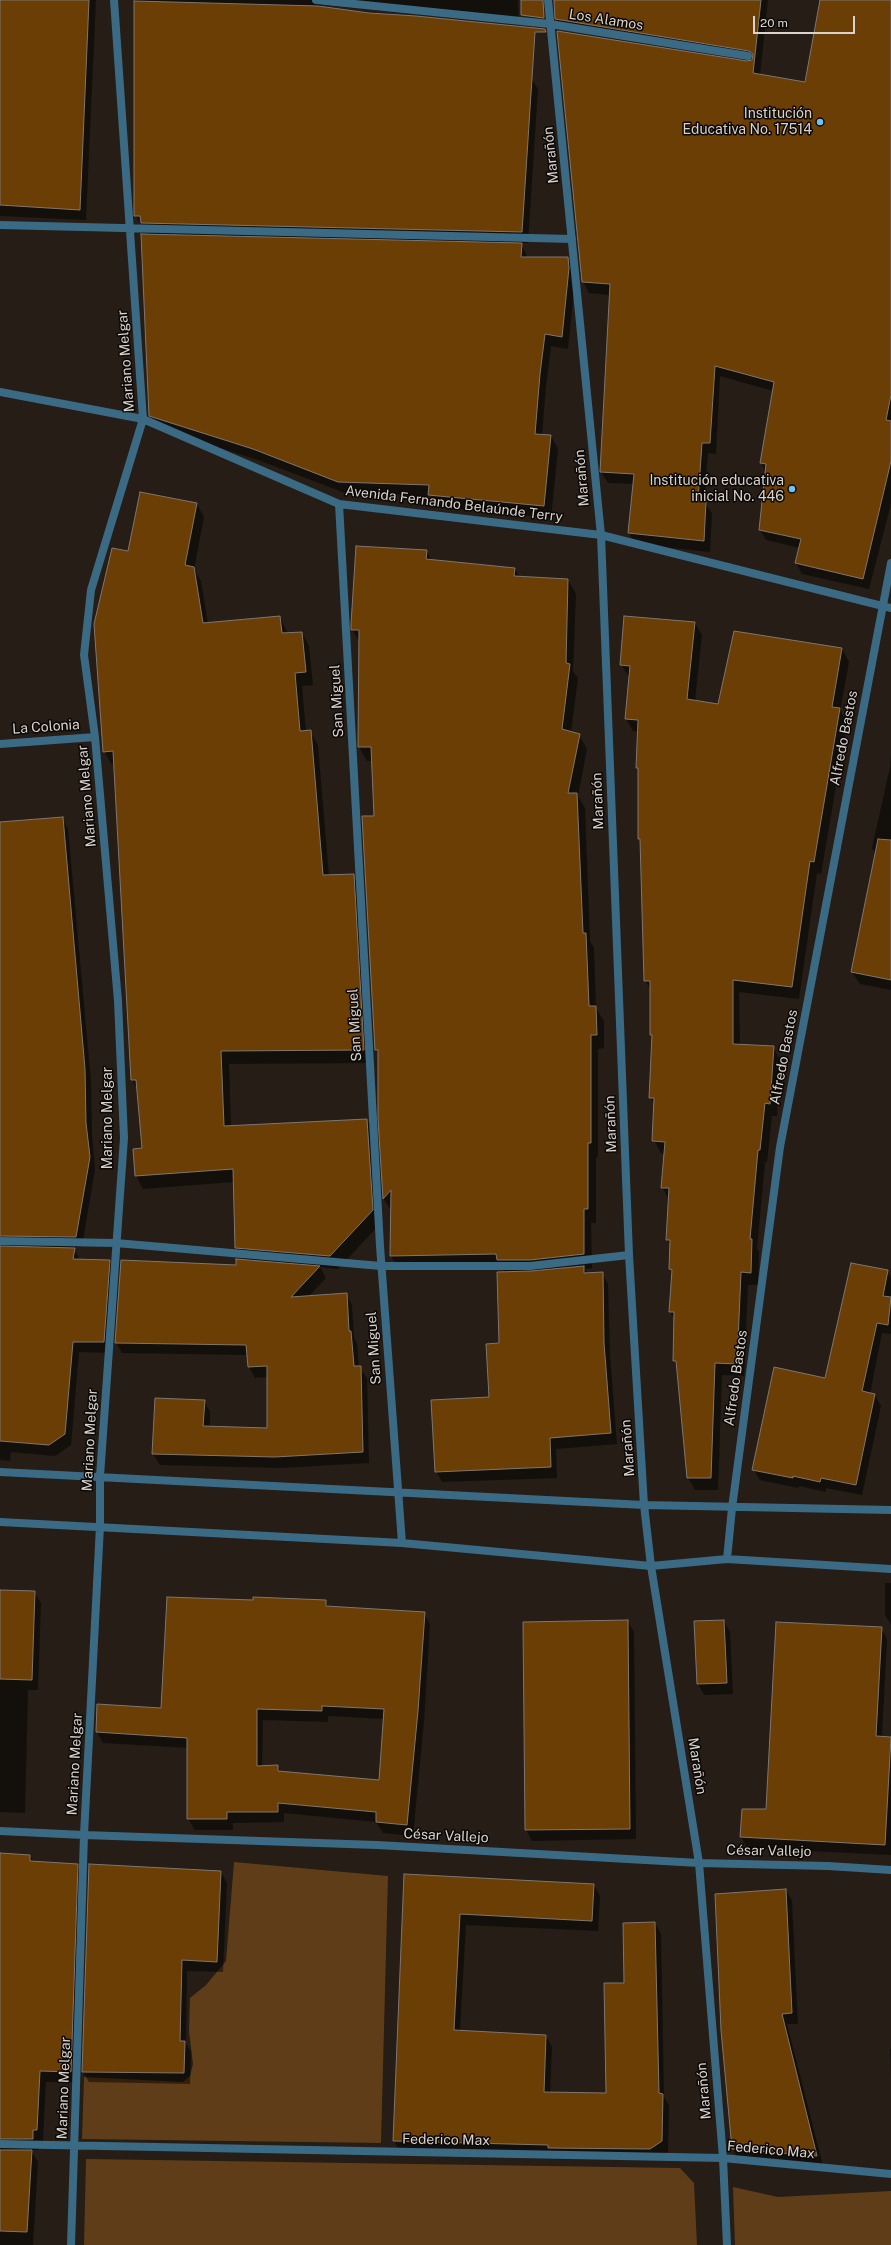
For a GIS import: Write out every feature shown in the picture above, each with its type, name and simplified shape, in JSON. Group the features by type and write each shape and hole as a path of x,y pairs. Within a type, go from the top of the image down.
{"street":[{"name":"Mariano Melgar","path":"71,2245 76,2146 84,1835 100,1526 100,1476 124,1138 118,1001 94,737 84,655 91,590 143,419 114,0"},
{"name":"Los Alamos","path":"316,0 550,24 748,56"},
{"name":"Marañón","path":"548,0 601,536 629,1255 644,1505 651,1566 699,1863 723,2158 727,2245"},
{"path":"0,226 572,239"},
{"name":"Avenida Fernando Belaúnde Terry","path":"0,392 143,419 339,504 601,536 891,608"},
{"name":"San Miguel","path":"339,504 381,1266 402,1544"},
{"name":"Alfredo Bastos","path":"727,1559 732,1508 780,1147 891,563"},
{"name":"La Colonia","path":"0,744 94,737"},
{"path":"0,1241 116,1243 381,1266 530,1266 629,1255"},
{"path":"0,1472 644,1505 732,1508 891,1510"},
{"path":"0,1522 100,1526 402,1544 651,1566 727,1559 891,1570"},
{"name":"César Vallejo","path":"0,1831 377,1845 699,1863 828,1866 891,1870"},
{"name":"Federico Max","path":"0,2144 723,2158 891,2174"}],"shaded area":[{"path":"234,1862 388,1876 381,2143 82,2139 84,2077 183,2082 190,2076 193,2064 189,2031 190,1998 206,1985 226,1961"},
{"path":"86,2159 680,2168 694,2183 697,2245 84,2245"},
{"path":"733,2187 778,2197 891,2191 891,2245 735,2245"}],"building":[{"path":"0,0 89,0 80,210 0,205"},
{"path":"521,0 543,0 544,18 521,15"},
{"path":"554,0 761,0 753,73 805,82 820,0 891,0 891,395 886,420 891,421 891,461 863,579 795,563 801,539 759,530 766,464 760,463 774,382 715,366 710,443 702,443 698,500 706,501 704,541 628,533 634,474 600,472 610,284 582,282 557,31 747,61 752,60 753,54 749,51 555,19"},
{"path":"134,1 318,6 369,13 416,16 545,29 546,32 535,32 522,232 141,223 140,216 134,216"},
{"path":"141,234 522,243 521,257 568,257 569,268 562,337 545,334 540,374 535,434 551,435 544,506 428,495 429,485 338,482 253,449 149,416"},
{"path":"140,492 197,503 185,565 194,567 203,623 280,616 282,633 302,632 306,672 295,673 300,731 311,730 323,875 354,874 364,1050 221,1051 224,1126 367,1119 373,1210 330,1256 235,1248 233,1169 135,1176 133,1149 142,1148 136,1080 131,1080 113,751 103,752 94,624 112,548 128,551"},
{"path":"356,546 427,550 426,559 515,568 514,576 568,579 566,663 570,664 562,729 580,734 568,793 577,793 583,933 586,933 589,1006 596,1006 597,1035 591,1035 591,1143 588,1143 588,1209 584,1209 584,1254 530,1260 497,1260 496,1254 390,1256 391,1190 383,1199 378,1119 378,1050 375,1050 362,816 374,816 371,747 358,747 359,630 351,630"},
{"path":"624,616 695,622 687,699 718,704 734,631 842,648 832,707 840,708 814,862 810,861 792,987 733,980 733,1044 774,1046 770,1104 765,1103 760,1150 758,1150 750,1239 752,1239 751,1273 741,1272 737,1364 715,1363 711,1478 687,1478 676,1361 673,1361 674,1312 669,1312 672,1270 669,1269 670,1240 666,1240 669,1188 661,1188 665,1142 652,1141 654,1098 649,1098 652,1035 650,1035 650,981 644,981 640,839 638,839 638,768 636,768 638,720 625,719 630,666 620,665"},
{"path":"63,817 85,1069 86,1123 90,1157 76,1237 0,1236 0,822"},
{"path":"878,839 891,840 891,980 851,972"},
{"path":"0,1246 75,1248 73,1259 110,1260 104,1342 73,1342 65,1434 49,1445 0,1441"},
{"path":"236,1259 320,1266 291,1297 347,1293 349,1331 351,1331 354,1366 361,1366 363,1452 275,1457 152,1454 155,1398 205,1400 203,1426 267,1428 267,1366 248,1367 246,1345 115,1343 121,1260 236,1265"},
{"path":"851,1263 888,1270 883,1296 891,1297 888,1325 877,1323 862,1391 875,1394 856,1485 821,1478 820,1482 793,1476 793,1478 752,1470 774,1367 825,1378"},
{"path":"584,1266 584,1273 603,1272 604,1343 611,1433 550,1438 551,1467 435,1472 431,1400 489,1397 486,1344 499,1343 497,1272 531,1271"},
{"path":"0,1590 35,1591 32,1680 0,1679"},
{"path":"167,1597 253,1600 253,1597 326,1600 326,1606 425,1612 418,1711 407,1825 376,1822 376,1812 278,1803 278,1812 227,1812 227,1819 187,1819 187,1738 96,1732 97,1704 161,1708","holes":["322,1706 384,1709 379,1780 278,1771 278,1765 257,1766 257,1709 322,1711"]},
{"path":"628,1620 630,1829 525,1830 523,1622"},
{"path":"724,1620 727,1683 697,1684 694,1621"},
{"path":"776,1622 882,1627 876,1736 891,1737 885,1845 740,1837 742,1809 766,1809"},
{"path":"0,1853 30,1855 30,1861 78,1864 71,2072 40,2071 37,2130 33,2130 33,2139 0,2139"},
{"path":"89,1864 221,1871 217,1962 182,1960 180,2041 185,2041 184,2073 82,2072"},
{"path":"404,1874 594,1884 592,1921 460,1914 454,2030 546,2035 544,2092 606,2093 604,1983 624,1983 623,1923 655,1922 659,2093 663,2094 662,2141 650,2149 548,2148 548,2145 393,2141"},
{"path":"786,1889 792,2013 782,2014 817,2156 732,2149 721,2030 715,1894"},
{"path":"0,2150 32,2150 27,2232 0,2231"}],"place":[{"name":"Institución Educativa No. 17514","path":"820,122"},
{"name":"Institución educativa inicial No. 446","path":"792,489"}]}
